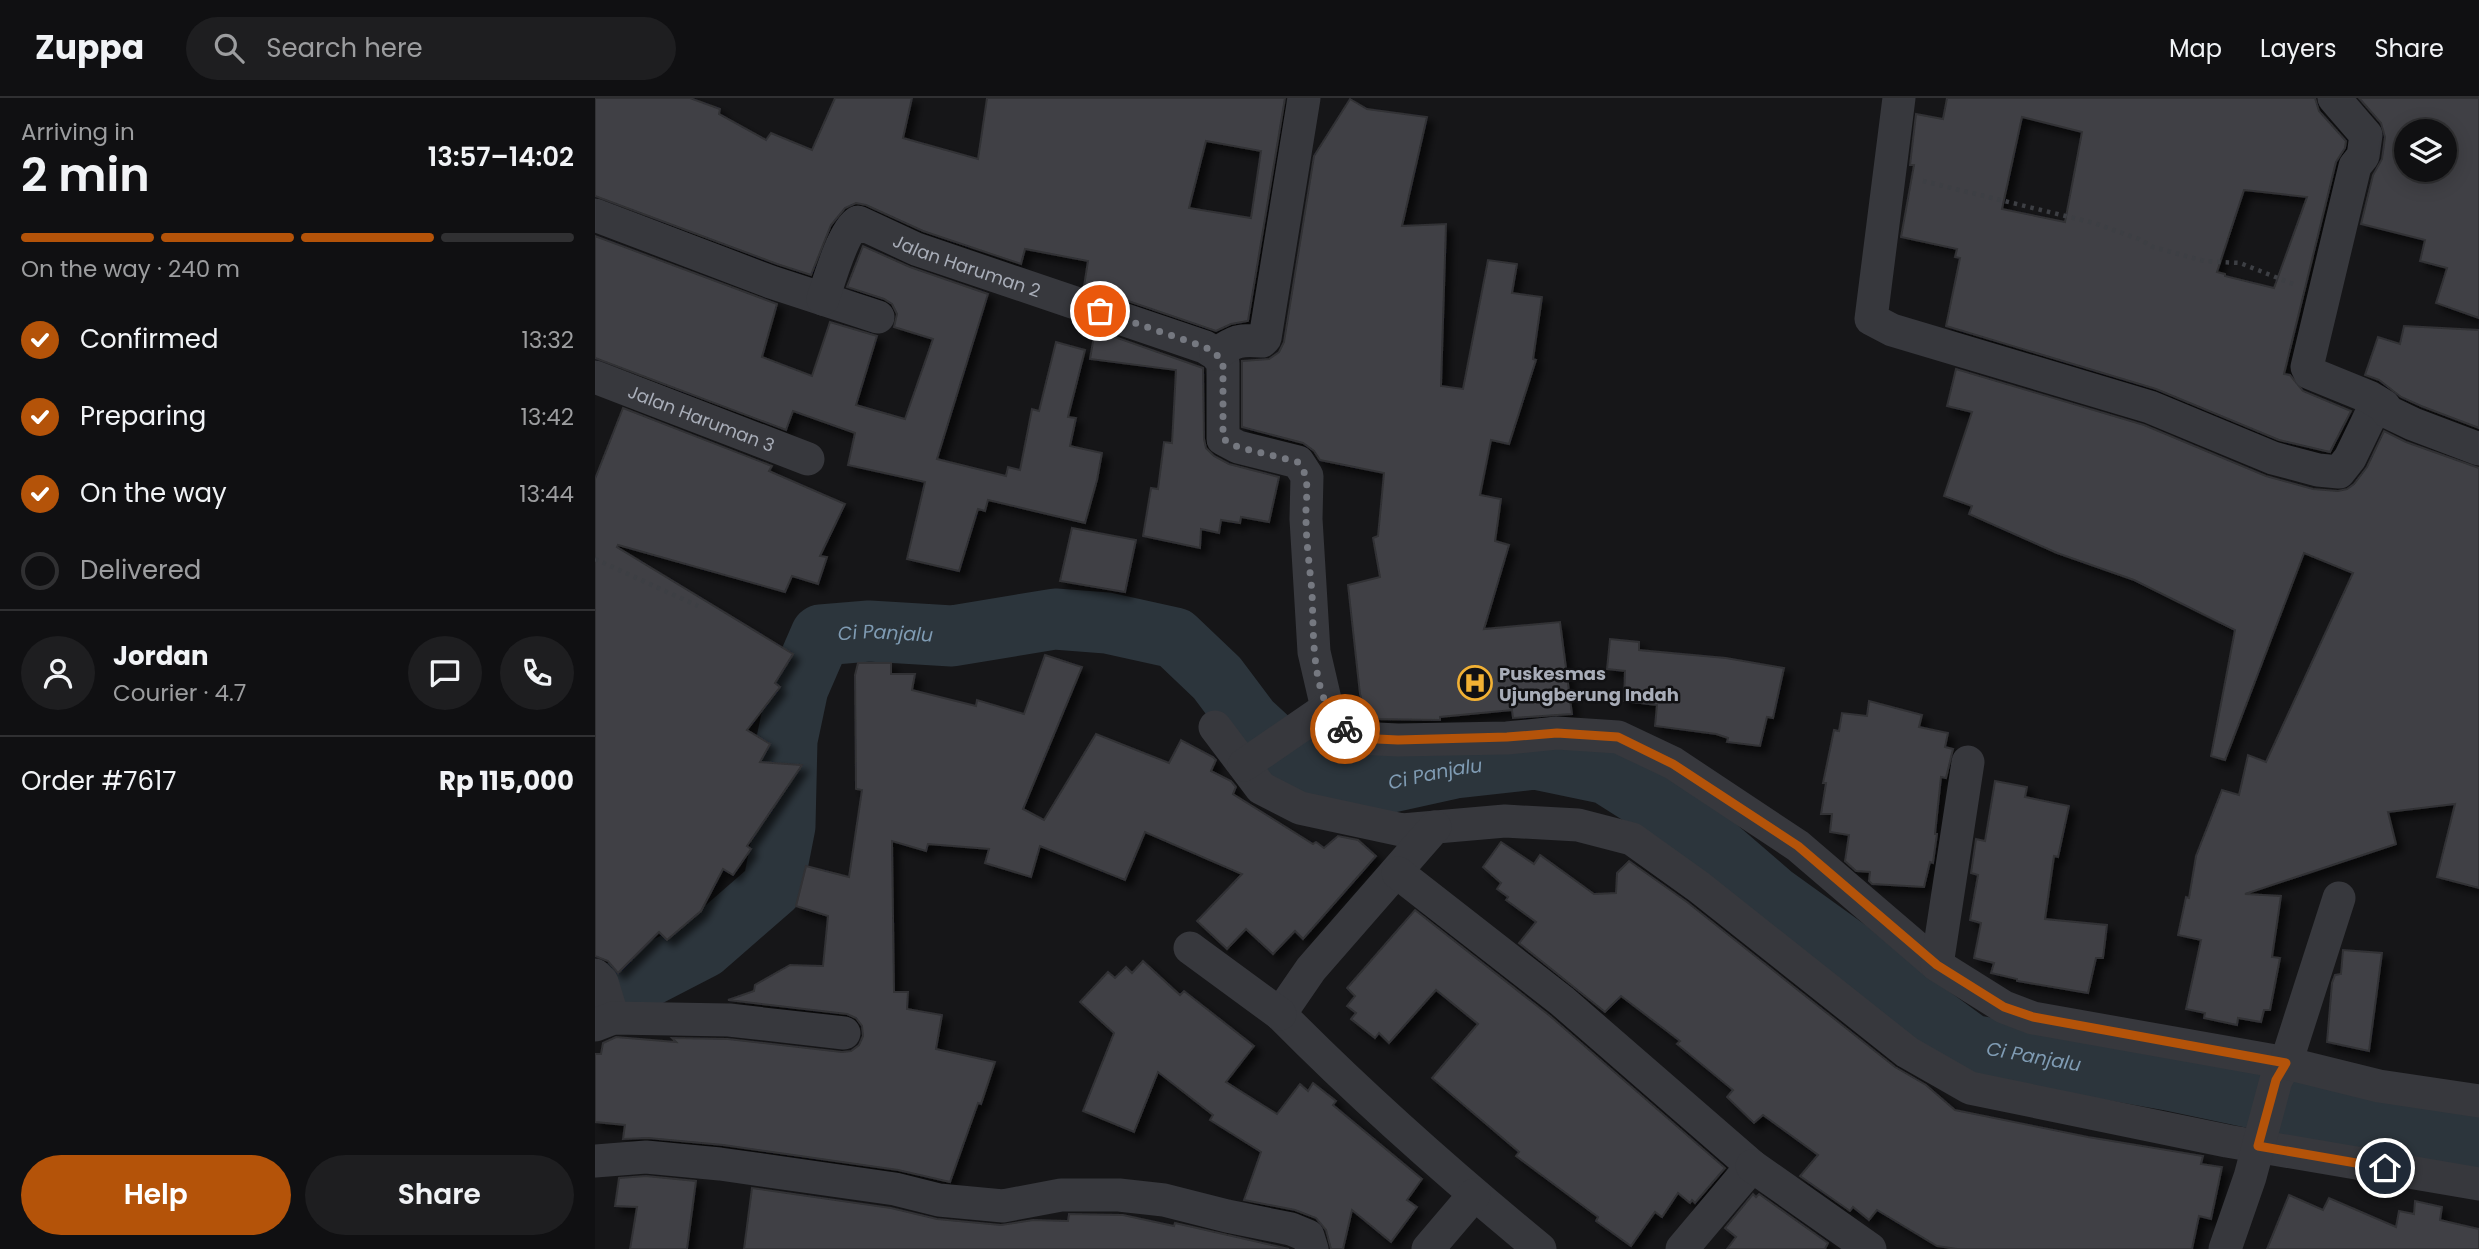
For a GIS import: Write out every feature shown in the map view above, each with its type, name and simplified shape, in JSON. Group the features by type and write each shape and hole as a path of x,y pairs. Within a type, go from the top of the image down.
{"street":[{"path":"1304,98 1265,338 1262,341 1243,339 1216,354 1223,363 1223,439 1238,447 1298,462 1307,476 1306,519 1316,715"},
{"path":"1899,98 1871,319 1892,330 2150,407 2273,458 2318,470 2339,472 2350,458 2377,402"},
{"path":"2334,98 2365,135 2363,156 2355,166 2307,367 2310,373 2377,402 2388,412 2413,424 2479,449"},
{"path":"595,215 771,282 878,317"},
{"name":"Jalan Haruman 2","path":"823,299 853,226 858,222 916,249 1205,347 1216,354"},
{"name":"Jalan Haruman 3","path":"595,377 808,459"},
{"path":"1256,757 1316,715"},
{"path":"1316,715 1336,722 1356,738 1398,740 1557,733 1618,737 1673,764 1798,846 1937,965 2004,1007 2033,1017 2281,1071 2479,1101"},
{"path":"1215,727 1256,757 1261,788 1300,808 1402,830 1505,821 1578,825 1632,839 1699,887 1907,1052 1970,1088 2261,1135 2479,1184"},
{"path":"1937,965 1968,762"},
{"path":"1280,1014 1311,969 1398,873 1435,827"},
{"path":"1398,873 1562,1001 1752,1166 1870,1249"},
{"path":"2225,1249 2339,898"},
{"path":"1190,948 1280,1014 1474,1195 1540,1249"},
{"path":"603,1002 729,1020 843,1032"},
{"path":"595,1160 646,1157 720,1164 895,1189 939,1199 1003,1206 1061,1195 1119,1195 1164,1199 1291,1229 1308,1236 1312,1249"},
{"path":"1682,1249 1752,1166"},
{"path":"1428,1249 1474,1195"}],"path":[{"path":"1888,172 2054,212 2120,233 2153,247 2204,261 2240,263 2270,277 2325,295"},
{"path":"595,559 698,606"}],"building":[{"path":"595,98 690,98 720,109 719,114 766,140 771,133 812,150 835,98 912,98 903,138 978,159 987,98 1285,98 1248,321 1231,324 1216,331 1084,286 1088,261 1025,249 1021,264 923,231 866,205 856,203 845,208 831,225 811,275 595,196","holes":["1206,141 1261,151 1251,218 1189,208"]},
{"path":"1947,98 2315,98 2319,111 2346,141 2345,148 2336,162 2284,374 2290,375 2303,391 2351,411 2330,452 2279,440 2156,389 1946,326 1960,258 1955,257 1957,249 1901,237 1914,165 1910,165 1916,114 1943,119","holes":["2022,117 2082,132 2065,222 2002,209","2244,190 2307,197 2274,288 2217,272"]},
{"path":"2359,98 2479,98 2479,318 2436,303 2447,268 2420,261 2425,240 2361,224 2373,175 2382,159 2385,137 2381,123"},
{"path":"1350,99 1367,109 1427,117 1402,226 1446,224 1441,386 1463,389 1488,260 1517,264 1512,293 1542,297 1533,359 1536,360 1509,444 1491,440 1480,495 1501,499 1495,541 1509,545 1484,629 1560,622 1572,714 1513,718 1512,710 1440,717 1440,720 1366,719 1360,694 1348,585 1380,577 1373,538 1378,536 1384,473 1320,460 1314,451 1303,443 1242,427 1242,361 1269,359 1279,352 1284,342 1314,156"},
{"path":"595,236 777,304 762,357 812,376 830,322 877,336 856,405 905,419 933,339 894,327 897,314 892,304 847,287 863,246 910,267 988,294 937,459 1006,476 1008,467 1020,470 1032,409 1039,411 1056,342 1085,350 1068,417 1076,418 1070,446 1102,453 1085,523 988,500 985,511 978,509 959,571 907,559 925,482 848,465 855,433 793,411 786,430 595,358"},
{"path":"2404,326 2479,330 2479,428 2401,397 2379,380 2365,375 2378,337 2400,344"},
{"path":"1095,330 1203,368 1206,448 1229,464 1279,477 1269,522 1241,517 1240,523 1221,520 1219,533 1201,529 1200,548 1143,536 1151,488 1158,489 1164,442 1172,443 1176,370 1090,359"},
{"path":"1956,369 2144,425 2266,476 2313,489 2338,491 2354,484 2367,467 2384,431 2406,442 2479,468 2479,888 2437,877 2455,804 2388,812 2396,844 2245,894 2281,896 2272,957 2280,958 2270,1010 2264,1010 2261,1022 2238,1018 2237,1025 2204,1018 2205,1013 2186,1009 2201,940 2178,935 2186,897 2189,898 2196,856 2222,790 2239,795 2248,755 2266,762 2353,573 2304,553 2225,760 2211,756 2235,630 2134,580 2057,553 1969,514 1972,506 1944,496 1972,412 1947,406"},
{"path":"623,408 772,466 769,471 845,504 820,556 827,557 818,584 792,576 785,592 618,545 617,547 793,654 775,683 780,687 747,730 770,744 760,762 802,765 747,846 751,849 733,875 723,869 701,911 667,940 659,932 618,973 608,961 595,956 595,479"},
{"path":"1072,528 1136,540 1125,592 1060,581"},
{"path":"1610,639 1639,642 1639,650 1726,658 1784,668 1773,718 1767,717 1760,746 1727,742 1728,738 1716,734 1655,726 1657,705 1624,701 1625,671 1607,669"},
{"path":"1045,655 1082,667 1023,809 1044,820 1096,734 1169,763 1181,740 1216,760 1211,771 1231,781 1236,787 1233,794 1313,844 1316,842 1324,848 1338,836 1358,840 1376,856 1303,939 1295,931 1273,954 1246,929 1227,949 1197,921 1242,874 1145,832 1125,880 1040,846 1031,877 985,863 989,849 928,844 926,851 892,841 894,992 908,992 907,1009 942,1015 936,1049 995,1062 950,1182 898,1170 723,1145 648,1138 623,1139 625,1125 595,1122 595,1054 601,1054 603,1043 616,1037 676,1042 672,1038 728,1039 842,1052 851,1051 859,1045 863,1036 862,1026 856,1018 847,1014 728,1000 754,991 755,985 790,965 823,966 828,916 796,906 806,866 849,877 862,790 856,789 855,675 858,663 891,663 891,674 915,674 912,690 976,706 977,700 1024,714"},
{"path":"1869,701 1922,715 1919,727 1948,733 1945,747 1953,749 1946,778 1941,777 1933,863 1930,862 1924,887 1872,884 1869,881 1870,872 1856,871 1845,861 1849,835 1830,832 1832,814 1821,814 1826,783 1823,783 1834,730 1839,731 1842,713 1867,716"},
{"path":"1995,781 2027,787 2025,797 2069,806 2058,857 2054,856 2045,919 2107,925 2103,958 2096,958 2088,993 2017,981 1991,973 1994,963 1974,958 1981,923 1970,920 1978,875 1971,873 1976,839 1985,841"},
{"path":"1501,842 1534,864 1540,855 1594,894 1616,893 1617,873 1629,861 1687,902 1895,1067 1926,1085 1955,1110 2088,1137 2203,1156 2201,1164 2222,1167 2211,1219 2199,1216 2192,1249 1957,1249 1937,1246 1877,1210 1869,1220 1853,1207 1850,1211 1800,1176 1818,1155 1763,1115 1754,1123 1727,1097 1733,1090 1677,1044 1680,1041 1621,996 1605,1012 1519,943 1536,922 1506,900 1508,897 1497,889 1501,883 1483,867"},
{"path":"1415,910 1550,1016 1725,1168 1695,1203 1692,1200 1690,1203 1678,1193 1662,1217 1655,1212 1631,1246 1596,1221 1598,1217 1516,1156 1519,1152 1432,1078 1478,1024 1436,990 1389,1043 1379,1033 1375,1038 1351,1019 1356,1013 1347,1006 1355,996 1347,988"},
{"path":"2343,950 2382,953 2369,1051 2327,1042 2332,983 2335,975 2341,974"},
{"path":"1143,961 1180,995 1184,991 1254,1046 1226,1082 1277,1114 1300,1084 1308,1091 1313,1083 1336,1101 1333,1105 1422,1179 1407,1200 1417,1207 1391,1242 1352,1210 1343,1249 1331,1249 1326,1230 1316,1218 1295,1210 1244,1200 1261,1152 1210,1120 1213,1115 1158,1072 1134,1132 1083,1111 1114,1033 1080,1002 1108,972 1115,978 1126,967 1132,973"},
{"path":"646,1176 696,1181 687,1249 630,1249 637,1207 615,1206 619,1178"},
{"path":"752,1188 891,1208 937,1219 1001,1225 1033,1220 1068,1221 1069,1214 1123,1215 1174,1226 1175,1223 1289,1249 744,1249"},
{"path":"1753,1194 1756,1197 1759,1194 1828,1243 1825,1249 1727,1249 1736,1237 1725,1228"},
{"path":"2289,1195 2323,1210 2329,1198 2396,1227 2399,1211 2414,1214 2415,1201 2442,1207 2440,1220 2479,1229 2479,1249 2267,1249"}],"waterway":[{"name":"Ci Panjalu","path":"595,1001 608,997 703,948 773,887 785,826 787,740 798,688 821,635 869,631 952,636 1055,619 1107,623 1175,638 1217,678 1250,722 1288,757 1387,783 1455,768 1535,759 1607,774 1700,833 1773,896 1971,1045 2168,1080 2334,1115 2479,1139"}],"way so far":[{"path":"1100,311 1205,347 1216,354 1223,363 1223,439 1238,447 1298,462 1304,469 1307,476 1306,519 1314,652 1327,708 1336,722 1345,729"}],"place":[{"name":"Puskesmas Ujungberung Indah","path":"1475,683"}],"route":[{"path":"1345,729 1356,738 1398,740 1557,733 1618,737 1673,764 1798,846 1937,965 2004,1007 2033,1017 2286,1063 2276,1080 2258,1146 2385,1168"}]}
